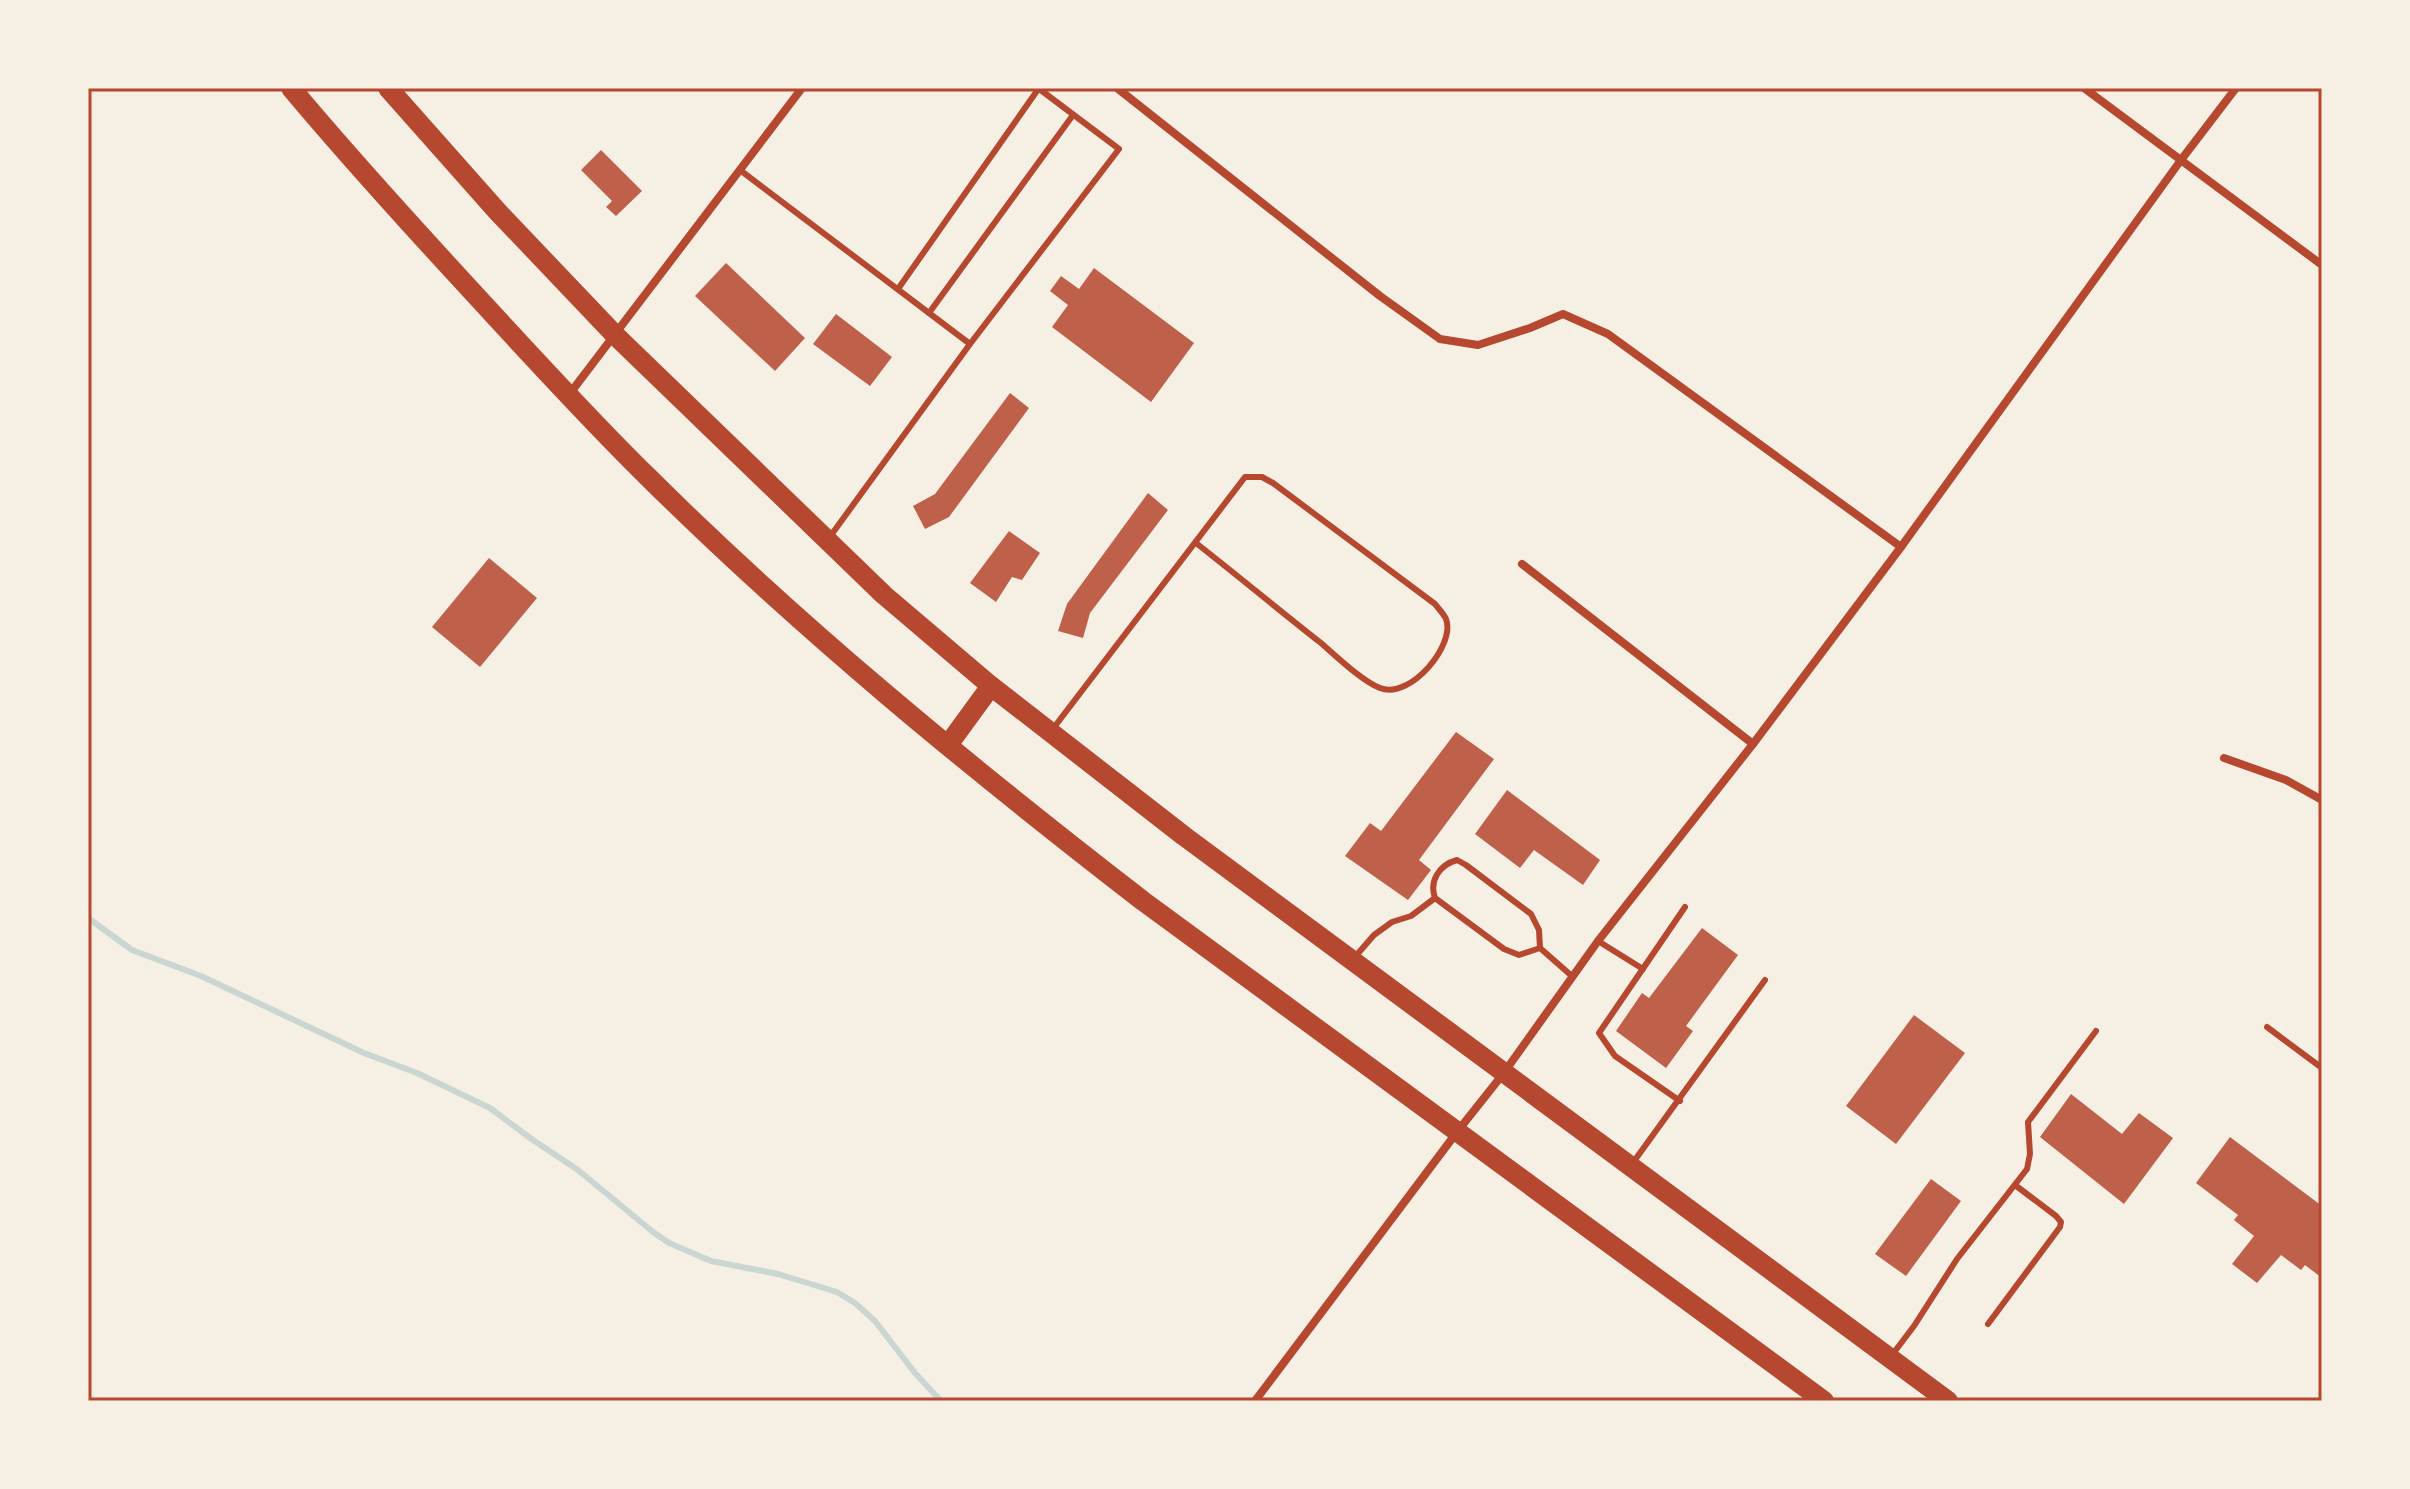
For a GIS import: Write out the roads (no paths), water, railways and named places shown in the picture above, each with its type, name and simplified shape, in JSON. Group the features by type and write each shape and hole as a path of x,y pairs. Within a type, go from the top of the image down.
{"highway":[{"path":"291,88 568,396 649,478 743,566 948,745 1143,901 1824,1401"},
{"path":"388,88 497,211 616,336 884,595 991,686 1503,1074 1948,1401"},
{"path":"948,745 991,686"}],"street":[{"path":"568,396 802,88"},
{"path":"1117,88 1380,296 1440,339 1478,345 1563,314 1597,329 1621,343 1901,547"},
{"path":"2084,88 2322,265"},
{"path":"1255,1401 1503,1074 1598,941 1753,744 1901,547 2236,88"},
{"path":"1522,564 1753,744"},
{"path":"2224,758 2286,780 2322,800"}],"lane":[{"path":"827,541 970,344 1119,149 1038,88 898,289"},
{"path":"929,313 1073,115"},
{"path":"740,170 970,344"},
{"path":"1050,733 1245,477 1262,477 1273,483 1435,604 1446,618 1447,629 1436,658 1414,682 1403,689 1381,689 1196,543"},
{"path":"1540,948 1519,955 1504,949 1435,898 1431,888 1433,879 1447,863 1457,860 1531,914 1539,930 1540,948 1573,977"},
{"path":"1352,961 1374,935 1392,922 1411,916 1435,898"},
{"path":"1680,1101 1615,1056 1599,1033 1685,907"},
{"path":"1598,941 1643,969"},
{"path":"1630,1167 1765,980"},
{"path":"2267,1027 2322,1068"},
{"path":"1890,1358 1957,1259 2030,1162 2028,1122 2096,1031"},
{"path":"1988,1324 2061,1222 2015,1185"}],"waterway":[{"path":"88,918 132,950 201,976 490,1108 578,1170 669,1243 711,1261 778,1274 837,1292 875,1321 941,1401"}]}
